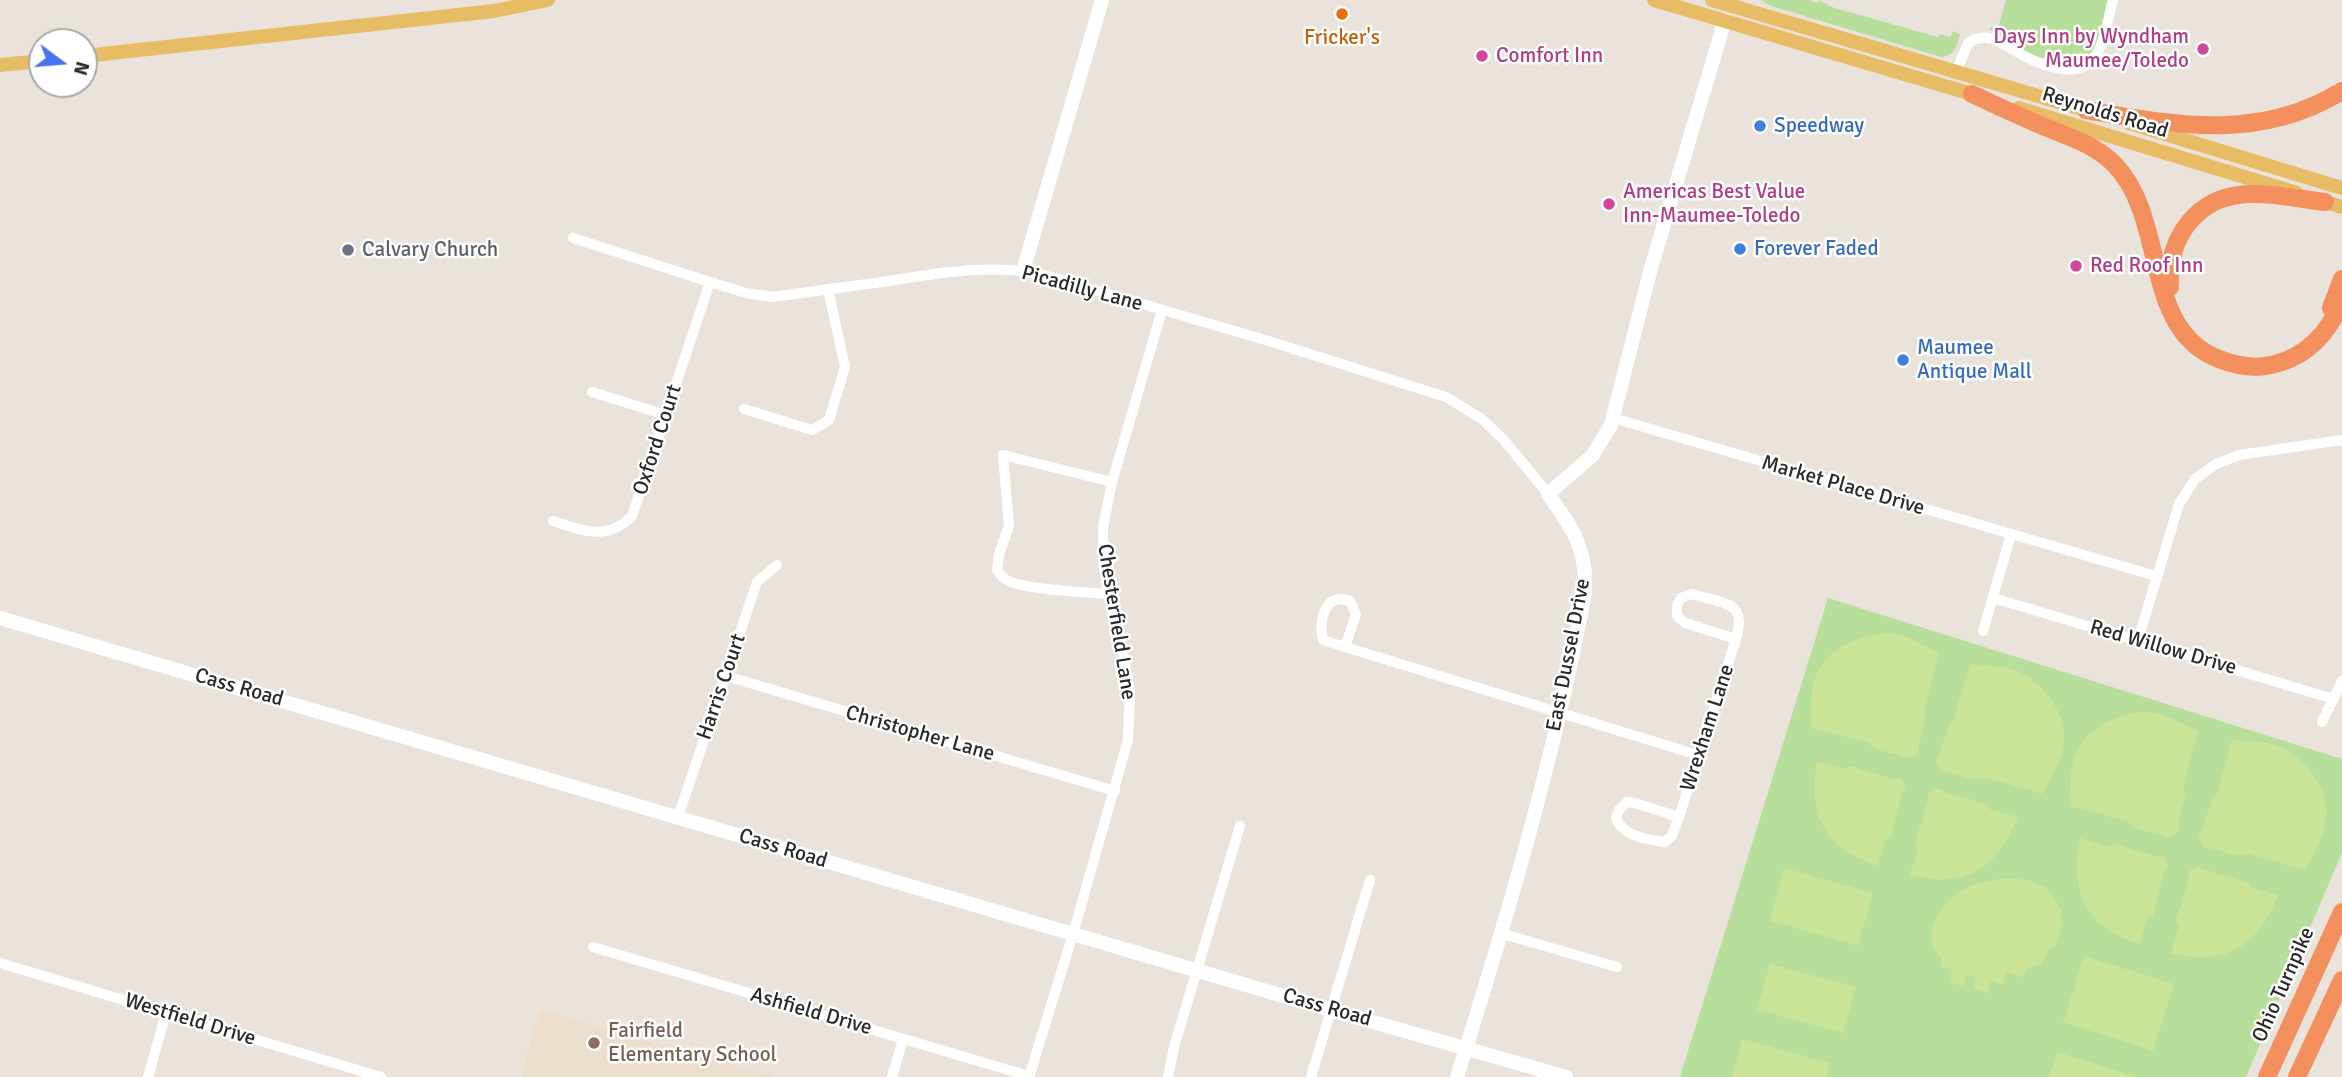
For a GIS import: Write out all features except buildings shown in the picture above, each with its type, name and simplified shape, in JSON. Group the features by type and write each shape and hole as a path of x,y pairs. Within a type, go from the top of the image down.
{"highway":[{"path":"2086,110 2166,124 2217,127 2277,119 2303,111 2342,91"},
{"path":"1972,94 2081,141 2116,166 2139,203 2172,316 2188,339 2207,354 2248,367 2282,362 2299,355 2328,330 2342,300"},
{"path":"2334,205 2246,193 2207,205 2189,222 2173,250 2170,262 2170,291 2183,322 2206,345 2222,354 2254,360 2286,354 2314,335 2325,321 2342,279"},
{"name":"Ohio Turnpike","path":"2267,1077 2342,912"},
{"path":"2297,1077 2342,980"}],"main road":[{"path":"98,54 503,10 548,0"},
{"name":"Reynolds Road","path":"1654,0 2334,205"},
{"name":"Reynolds Road","path":"1712,0 1730,3 2342,188"},
{"path":"1726,20 1730,3"},
{"path":"0,65 28,62"}],"street":[{"path":"1023,271 1102,0"},
{"path":"1956,72 1968,43 1982,37 2004,42 2035,61 2063,69 2081,69 2092,60 2100,46 2113,0"},
{"path":"1548,494 1593,455 1602,443 1613,418 1651,268 1726,20"},
{"name":"Picadilly Lane","path":"573,238 710,282 772,297 934,274 978,270 1023,271 1285,346 1446,397 1482,419 1504,440 1548,494"},
{"name":"Oxford Court","path":"553,521 603,532 615,530 624,524 636,509 710,282"},
{"path":"744,409 812,430 829,419 845,367 828,289"},
{"name":"Chesterfield Lane","path":"1029,1077 1128,740 1130,692 1108,594 1102,542 1105,505 1162,310"},
{"path":"593,392 666,415"},
{"name":"Market Place Drive","path":"1613,418 2156,576"},
{"path":"2138,640 2179,504 2195,479 2216,464 2239,454 2342,440"},
{"path":"1108,594 1061,590 1013,583 1004,579 997,569 999,554 1009,526 1003,454 1112,482"},
{"name":"East Dussel Drive","path":"1458,1077 1561,712 1583,603 1585,561 1575,532 1548,494"},
{"path":"1983,631 2011,535"},
{"name":"Harris Court","path":"678,817 757,582 777,565"},
{"name":"Wrexham Lane","path":"1679,817 1627,802 1615,818 1625,832 1665,842 1672,836 1679,817 1736,639 1741,619 1732,607 1692,594 1681,598 1677,605 1677,616 1685,623 1736,639"},
{"path":"1345,648 1356,614 1350,601 1342,598 1330,601 1325,610 1320,630 1323,640 1345,648 1698,755"},
{"name":"Red Willow Drive","path":"1993,598 2334,699"},
{"name":"Cass Road","path":"0,618 1566,1077"},
{"name":"Christopher Lane","path":"726,677 1115,791"},
{"path":"2322,722 2342,681"},
{"path":"1168,1077 1174,1047 1240,826"},
{"path":"1311,1077 1370,880"},
{"path":"1500,933 1617,967"},
{"name":"Ashfield Drive","path":"593,947 1029,1077"},
{"name":"Westfield Drive","path":"0,963 381,1077"},
{"path":"148,1077 166,1013"},
{"path":"892,1077 903,1039"}],"shaded area":[{"name":"Fairfield Elementary School","path":"540,1010 773,1077 521,1077"}],"green space":[{"path":"1761,0 1818,1 1938,37 1940,34 1950,37 1953,31 1960,34 1952,52 1941,57 1771,6"},
{"path":"2006,0 2108,0 2094,48 2080,62 2068,63 2030,53 1990,30 1991,27 1998,28"},
{"path":"1828,598 2342,759 2342,853 2246,1077 1680,1077"},
{"path":"1888,633 1902,635 1939,652 1924,710 1926,715 1919,753 1908,759 1876,749 1867,742 1810,728 1813,684 1827,659 1835,651 1855,640"},
{"path":"1970,664 1997,666 2024,674 2044,691 2059,713 2063,725 2063,750 2042,794 1986,778 1975,779 1942,772 1935,761 1949,724 1953,721"},
{"path":"2147,712 2162,714 2198,731 2183,788 2186,793 2178,822 2179,831 2167,838 2136,828 2127,821 2070,806 2073,762 2087,737 2095,729 2115,718"},
{"path":"2232,740 2275,745 2297,758 2315,777 2327,813 2322,838 2305,870 2248,854 2237,855 2205,848 2198,837 2211,800 2216,797"},
{"path":"1817,761 1846,769 1851,766 1893,779 1901,778 1906,789 1902,794 1891,837 1885,840 1878,866 1844,850 1824,827 1815,798"},
{"path":"1938,788 1987,804 1989,809 2018,817 2010,835 1989,862 1963,877 1930,879 1910,875 1918,849 1915,843 1928,794"},
{"path":"2080,838 2108,847 2113,843 2163,856 2168,866 2153,915 2147,918 2140,944 2106,928 2086,905 2077,875"},
{"path":"2198,866 2278,895 2261,928 2238,948 2224,954 2191,957 2171,953 2179,926 2176,921 2189,878 2188,872"},
{"path":"1784,868 1873,893 1858,946 1770,921"},
{"path":"2007,878 2028,880 2045,887 2054,897 2061,909 2063,922 2056,945 2049,950 2041,963 2026,969 2023,977 2007,972 2003,985 1991,981 1987,993 1973,989 1976,977 1967,974 1963,986 1949,982 1953,970 1940,966 1942,959 1932,940 1935,920 1948,902 1965,889"},
{"path":"2084,956 2174,984 2153,1051 2063,1022"},
{"path":"1770,964 1856,987 1843,1033 1757,1010"},
{"path":"1742,1039 1830,1063 1826,1077 1732,1077"},
{"path":"2057,1052 2137,1077 2049,1077"}],"place":[{"name":"Fricker's","path":"1342,14"},
{"name":"Days Inn by Wyndham Maumee/Toledo","path":"2203,49"},
{"name":"Comfort Inn","path":"1482,56"},
{"name":"Speedway","path":"1760,126"},
{"name":"Americas Best Value Inn-Maumee-Toledo","path":"1609,204"},
{"name":"Forever Faded","path":"1740,249"},
{"name":"Calvary Church","path":"348,250"},
{"name":"Red Roof Inn","path":"2076,266"},
{"name":"Maumee Antique Mall","path":"1903,360"},
{"name":"Fairfield Elementary School","path":"594,1043"}]}
